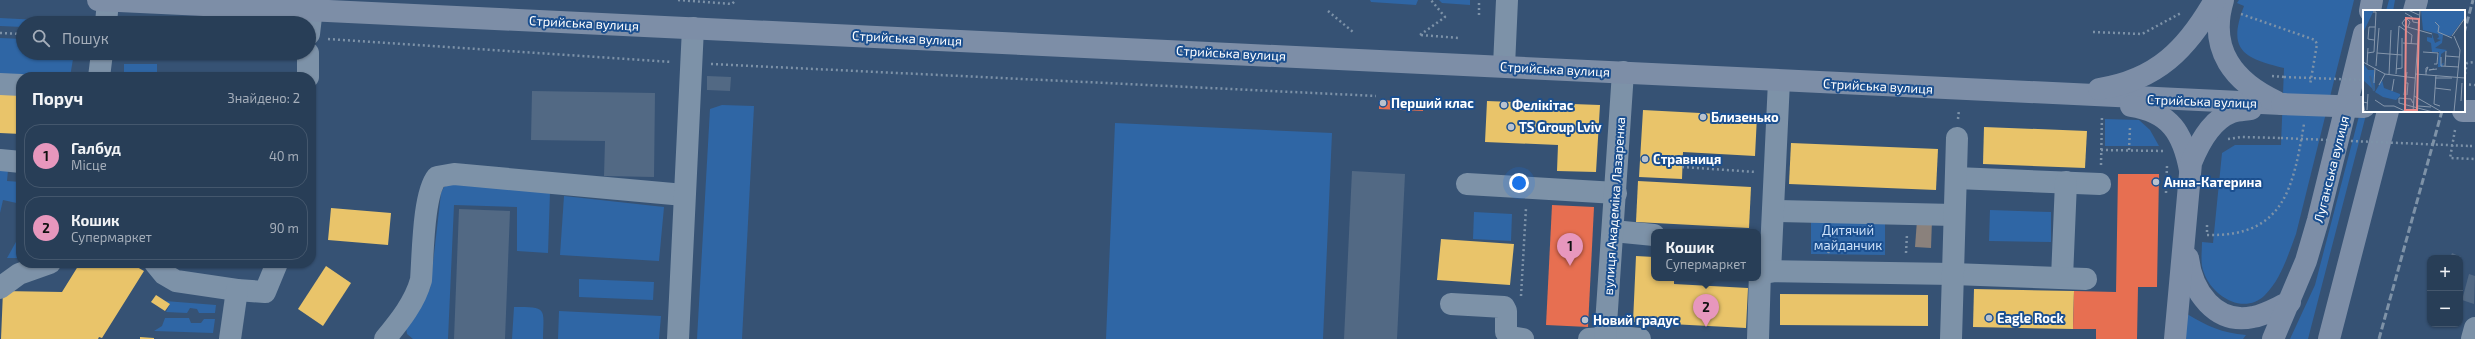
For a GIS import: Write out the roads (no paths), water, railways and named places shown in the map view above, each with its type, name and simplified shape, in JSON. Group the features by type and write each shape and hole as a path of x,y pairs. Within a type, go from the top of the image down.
{"main road":[{"name":"Стрийська вулиця","path":"103,0 312,5 693,28 1504,66 2066,96 2363,107"},
{"path":"2066,96 2131,82 2149,73 2179,51 2202,24 2215,0"},
{"path":"2370,10 2372,0"},
{"path":"2414,10 2417,0"},
{"path":"2230,7 2218,30 2224,54 2233,72 2261,94 2282,104"},
{"name":"Луганська вулиця","path":"2273,339 2290,302 2318,220 2363,38"},
{"path":"2066,96 2142,107 2167,119 2178,131 2186,152 2190,170"},
{"path":"2175,339 2190,170 2204,136 2216,123 2232,112 2282,104"},
{"path":"2329,339 2388,112"},
{"path":"2184,234 2194,285 2204,299 2215,310 2227,316 2252,317 2290,302"}],"street":[{"path":"103,0 105,16"},
{"path":"1504,66 1506,0"},
{"path":"312,5 314,16"},
{"path":"678,339 693,28"},
{"path":"100,72 101,60"},
{"path":"308,60 308,72"},
{"name":"вулиця Академіка Лазаренка","path":"1600,338 1613,231 1623,72"},
{"path":"1770,272 1780,81"},
{"path":"0,84 16,85"},
{"path":"1951,339 1957,138"},
{"path":"0,160 16,162"},
{"path":"385,339 400,320 418,292 421,280 428,201 431,184 437,177 454,174 684,195"},
{"path":"1956,178 2100,184"},
{"path":"2062,278 2066,182"},
{"path":"1466,184 1616,193"},
{"path":"1773,211 1851,214 1954,215"},
{"path":"1613,231 1651,235"},
{"path":"0,288 19,274 36,268"},
{"path":"159,268 164,274 176,281 237,290 265,292 275,268"},
{"path":"1761,271 1952,274 2086,279"},
{"path":"1758,339 1760,281"},
{"path":"230,339 237,290"},
{"path":"1451,304 1499,305 1506,311 1506,332 1511,337 1523,339"},
{"path":"2472,339 2475,328"},
{"path":"1600,338 1640,339"}],"railway":[{"path":"2465,29 2473,0"},
{"path":"2379,339 2442,112"}],"place":[{"name":"Перший клас","path":"1383,103"},
{"name":"Фелікітас","path":"1504,105"},
{"name":"Близенько","path":"1703,117"},
{"name":"TS Group Lviv","path":"1511,127"},
{"name":"Стравниця","path":"1645,159"},
{"name":"Анна-Катерина","path":"2156,182"},
{"name":"Галбуд","path":"1570,266"},
{"name":"Eagle Rock","path":"1989,318"},
{"name":"Новий градус","path":"1585,320"},
{"name":"Кошик","path":"1706,327"}],"park label":[{"name":"Дитячий майданчик","path":"1848,238"}]}
